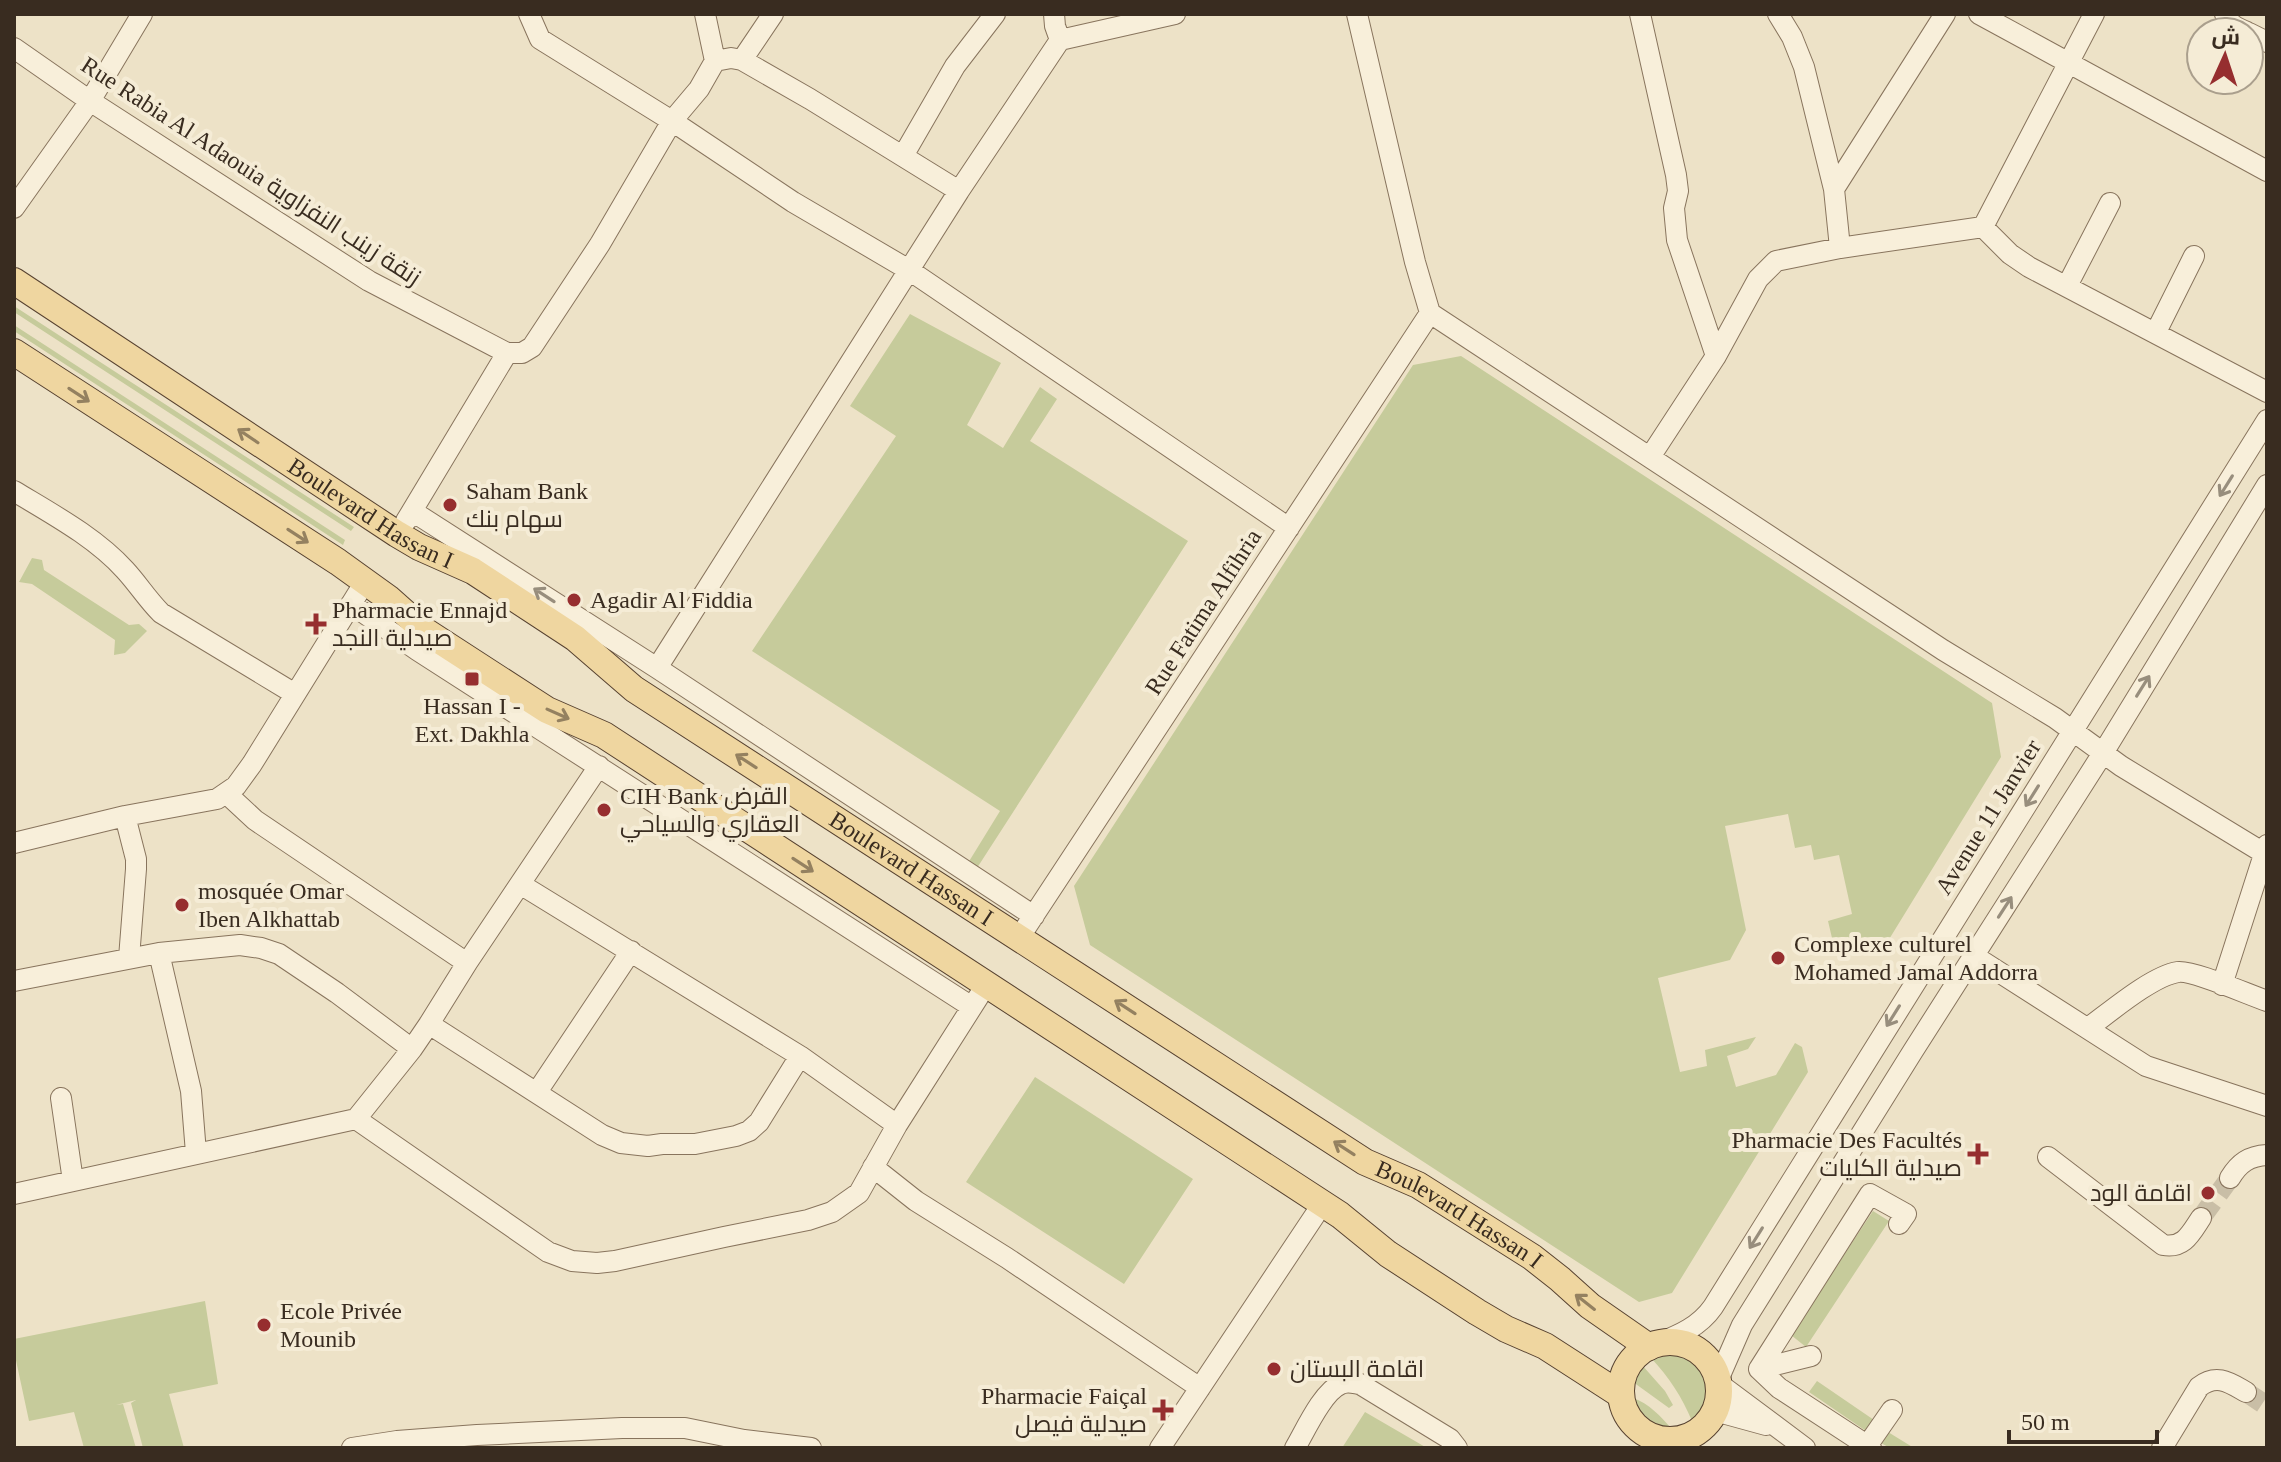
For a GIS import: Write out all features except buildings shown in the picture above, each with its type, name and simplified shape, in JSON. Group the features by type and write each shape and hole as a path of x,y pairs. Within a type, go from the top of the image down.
{"main road":[{"name":"Boulevard Hassan I","path":"14,281 397,534 473,571 575,638 634,689 1365,1162 1418,1185 1532,1257 1580,1298 1653,1346"},
{"path":"14,352 366,581 425,631 547,710 604,735 1323,1203 1388,1254 1464,1304 1506,1329 1545,1346 1621,1395"},
{"path":"1670,1343 1695,1349 1713,1368 1718,1381 1718,1402 1703,1428 1690,1435 1658,1443 1631,1420 1621,1395 1622,1381 1638,1355 1653,1346 1670,1343"},
{"path":"1712,1415 1718,1448"}],"street":[{"path":"14,208 90,101 142,14"},
{"path":"529,14 540,39 672,121 793,202 909,270 1289,528"},
{"path":"397,534 507,353 522,353 532,347 600,244 672,121 699,89 715,61 705,14"},
{"path":"742,60 773,14"},
{"path":"903,156 955,66 995,14"},
{"path":"1034,14 1057,27 1175,14"},
{"path":"1357,14 1415,262 1430,313 1943,650 2073,730 2103,753 2266,851 2222,985"},
{"path":"1640,14 1674,161 1678,191 1674,208 1677,240 1716,356"},
{"path":"1778,14 1792,37 1804,67 1834,189 1840,248"},
{"path":"1834,189 1945,14"},
{"path":"1979,14 2267,171"},
{"path":"1983,227 2094,14"},
{"path":"657,668 959,191 1057,27"},
{"name":"Rue Rabia Al Adaouia زنقة زينب النفزاوية","path":"14,48 90,101 379,287 507,353"},
{"path":"715,61 731,58 742,60 959,191"},
{"path":"2067,286 2110,203"},
{"path":"1650,457 1716,356 1746,299 1771,264 1840,248 1983,227"},
{"path":"1983,227 2010,254 2029,267 2267,392"},
{"path":"2156,332 2194,256"},
{"name":"Rue Fatima Alfihria","path":"1019,938 1430,313"},
{"name":"Avenue 11 Janvier","path":"1653,1346 1699,1324 1713,1307 2267,420"},
{"path":"1805,1448 1718,1381 1742,1325 2103,753 2267,485"},
{"path":"14,491 99,547 126,571 161,613 295,694"},
{"path":"412,511 1034,916"},
{"path":"14,843 125,816 205,803 227,794 252,764 366,581"},
{"path":"351,604 417,650 972,1007"},
{"path":"14,1194 356,1119 412,1049 599,766"},
{"path":"227,794 255,820 467,963"},
{"path":"125,816 136,859 129,958"},
{"path":"520,884 800,1056 897,1125"},
{"path":"14,981 159,953 240,945 261,948 279,954 412,1049"},
{"path":"537,1092 631,951"},
{"path":"159,953 191,1091 196,1153"},
{"path":"1974,956 2146,1066 2267,1106"},
{"path":"2088,1028 2150,984 2176,972 2197,975 2267,1001"},
{"path":"356,1119 548,1252 572,1261 615,1261 808,1220 832,1212 859,1193 897,1125 986,985"},
{"path":"429,1024 602,1135 621,1143 648,1146 695,1144 749,1131 759,1122 800,1056"},
{"path":"61,1098 73,1181"},
{"path":"2230,1178 2245,1160 2267,1155"},
{"path":"2048,1157 2163,1245 2182,1243 2201,1218"},
{"path":"873,1167 916,1201 1007,1258 1200,1388"},
{"path":"1759,1369 1870,1194 1906,1214 1899,1224"},
{"path":"1160,1448 1323,1203"},
{"path":"1759,1369 1811,1356"},
{"path":"1759,1369 1779,1388 1869,1447 1892,1410"},
{"path":"2162,1448 2205,1382 2227,1381 2246,1392"},
{"path":"1295,1448 1332,1389 1343,1382 1352,1382 1450,1439 1457,1448"},
{"path":"1712,1415 1774,1427"},
{"path":"352,1448 477,1435 622,1428 684,1438 744,1440 811,1448"}],"green space":[{"path":"14,306 354,527 351,531 14,312"},
{"path":"910,314 1001,363 967,425 1003,448 1040,387 1057,399 1030,441 1188,541 977,868 968,863 1000,811 752,651 896,436 850,406"},
{"path":"14,325 345,540 343,545 14,331"},
{"path":"1461,356 1992,703 2001,757 1888,941 1861,949 1851,946 1829,952 1832,938 1828,921 1852,914 1839,855 1814,860 1811,845 1795,848 1788,814 1725,826 1746,930 1730,960 1658,978 1680,1072 1707,1066 1705,1050 1756,1037 1748,1049 1727,1056 1736,1087 1776,1075 1795,1043 1802,1047 1808,1072 1672,1293 1639,1302 1090,945 1074,886 1413,365"},
{"path":"32,558 42,560 44,570 129,625 139,624 147,631 125,653 114,655 115,640 32,584 19,582"},
{"path":"1035,1077 1193,1179 1124,1284 966,1182"},
{"path":"1873,1211 1889,1221 1806,1347 1791,1335"},
{"path":"205,1301 218,1384 169,1394 184,1448 143,1448 131,1403 136,1400 116,1405 123,1404 136,1448 84,1448 74,1412 29,1421 14,1339"},
{"path":"1672,1353 1694,1363 1706,1381 1706,1401 1692,1421 1664,1372 1651,1358"},
{"path":"1642,1365 1665,1391 1673,1405 1669,1408 1633,1382"},
{"path":"1817,1381 1874,1420 1866,1431 1809,1392"},
{"path":"1633,1398 1650,1407 1672,1429 1647,1421 1638,1411"},
{"path":"1365,1412 1427,1448 1342,1448"},
{"path":"1888,1432 1914,1448 1890,1448 1881,1443"}],"tunnel":[{"path":"2201,1218 2230,1178"},
{"path":"2246,1392 2267,1406"}],"place":[{"name":"Saham Bank سهام بنك","path":"450,505"},
{"name":"Agadir Al Fiddia","path":"574,600"},
{"name":"Pharmacie Ennajd صيدلية النجد","path":"316,624"},
{"name":"Hassan I - Ext. Dakhla","path":"472,679"},
{"name":"CIH Bank القرض العقاري والسياحي","path":"604,810"},
{"name":"mosquée Omar Iben Alkhattab","path":"182,905"},
{"name":"Complexe culturel Mohamed Jamal Addorra","path":"1778,958"},
{"name":"Pharmacie Des Facultés صيدلية الكليات","path":"1978,1154"},
{"name":"اقامة الود","path":"2208,1193"},
{"name":"Ecole Privée Mounib","path":"264,1325"},
{"name":"اقامة البستان","path":"1274,1369"},
{"name":"Pharmacie Faiçal صيدلية فيصل","path":"1163,1410"}]}
